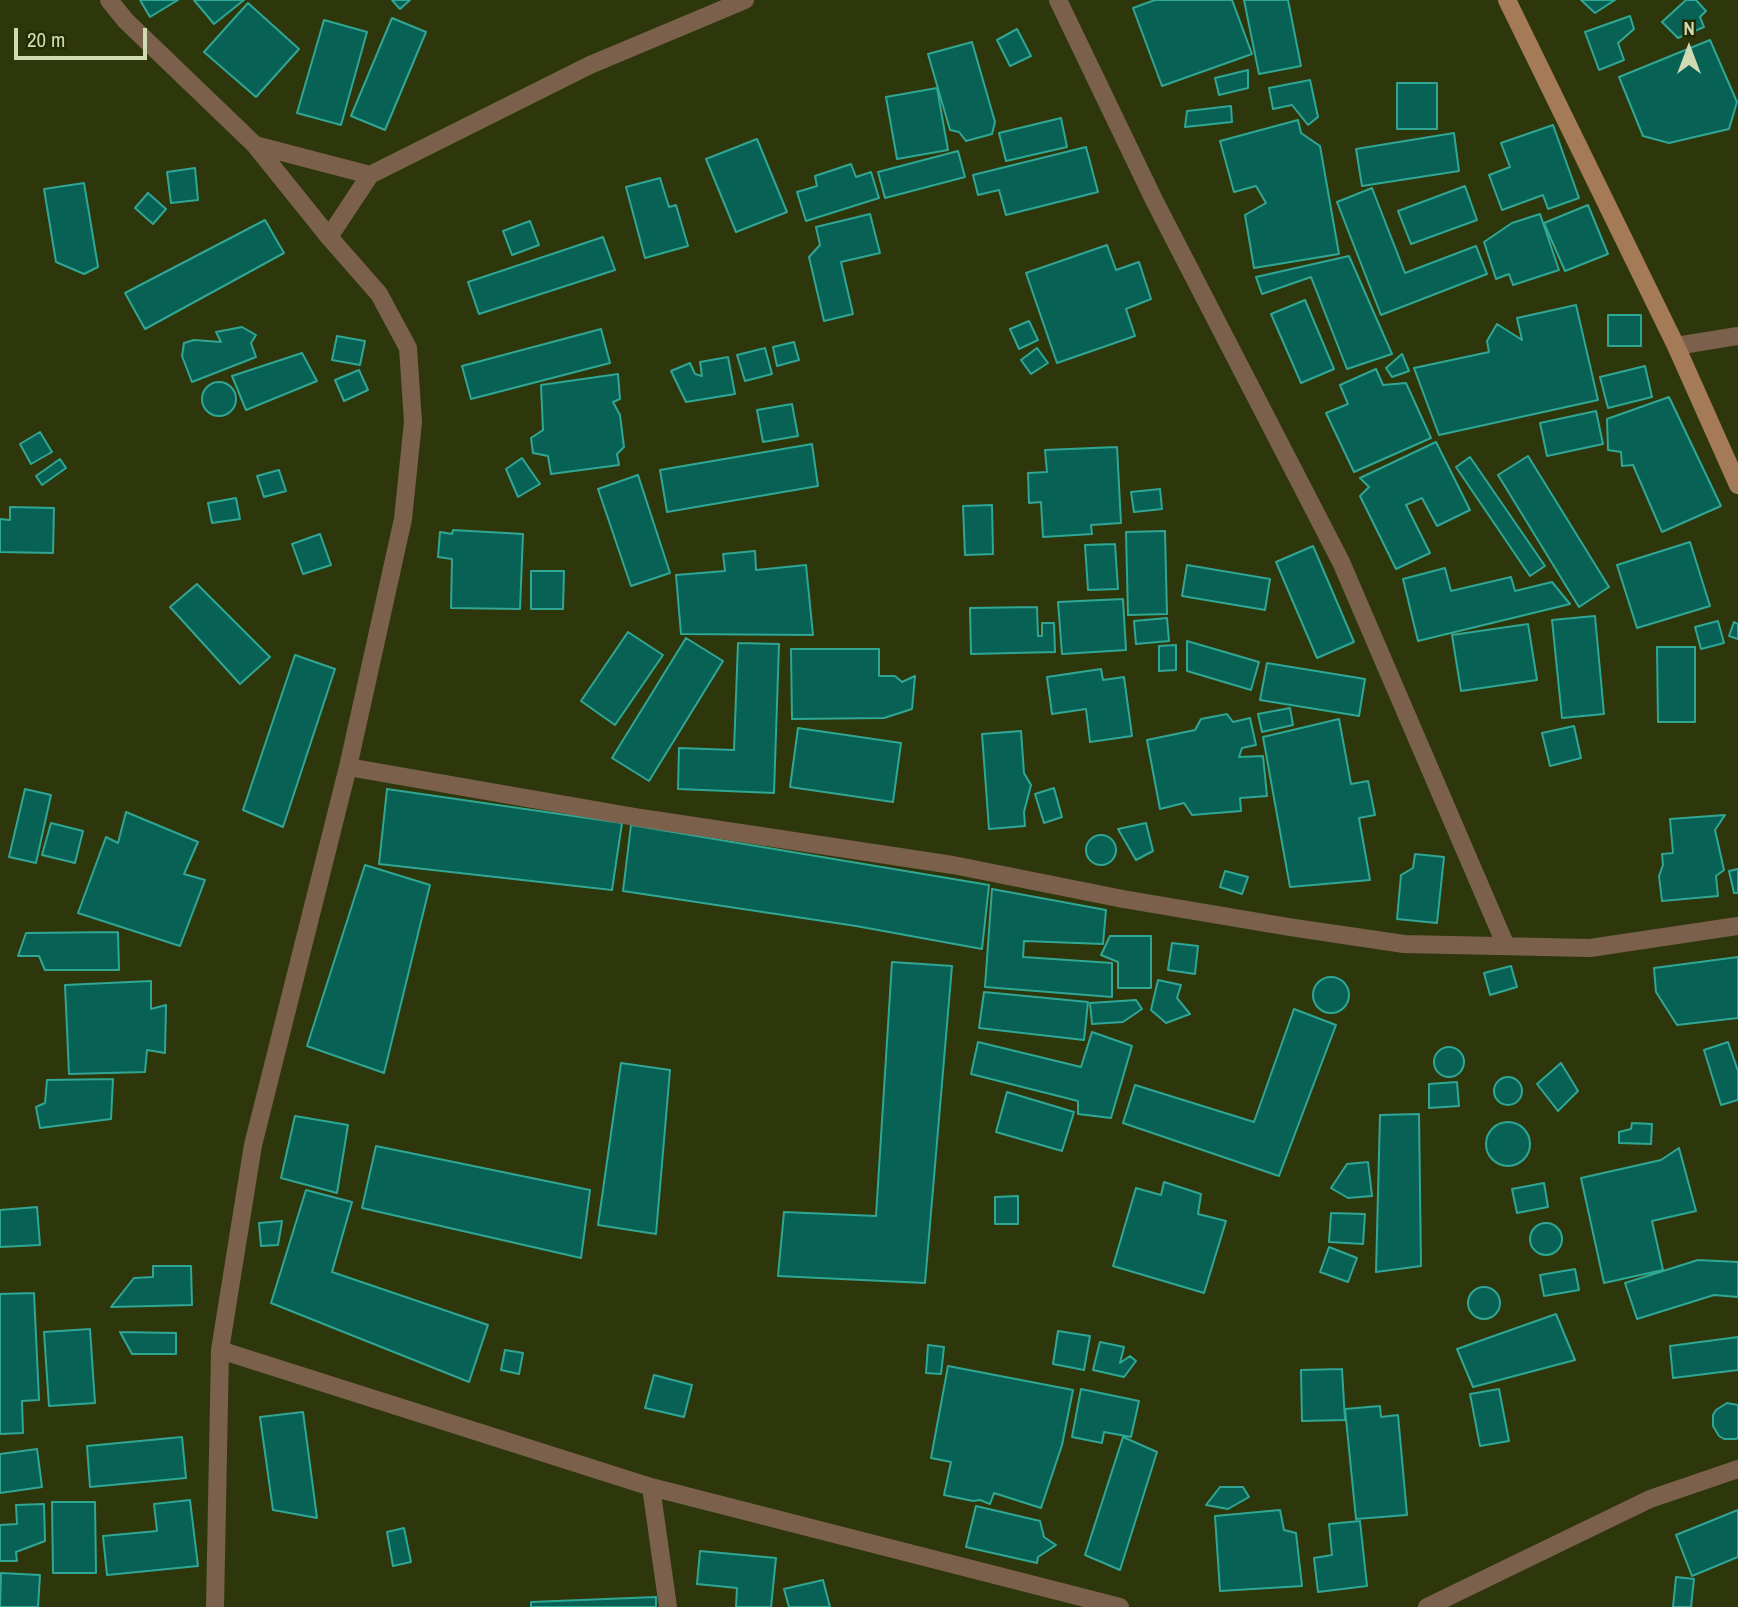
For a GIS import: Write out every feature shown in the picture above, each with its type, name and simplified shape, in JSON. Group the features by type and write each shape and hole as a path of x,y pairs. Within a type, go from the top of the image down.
{"street":[{"path":"109,0 126,21 255,145 379,294 408,348 413,422 404,519 348,766 253,1146 220,1350 215,1607"},
{"path":"329,237 370,175 590,65 745,0"},
{"path":"1058,0 1154,200 1341,562 1506,946"},
{"path":"1507,0 1676,346 1738,485"},
{"path":"255,145 370,175"},
{"path":"1676,346 1738,336"},
{"path":"348,766 641,818 954,865 1123,899 1289,927 1404,943 1590,948 1738,926"},
{"path":"220,1350 651,1487 1120,1607"},
{"path":"1427,1607 1650,1499 1738,1469"},
{"path":"651,1487 668,1607"}],"building":[{"path":"140,0 178,0 150,17"},
{"path":"194,0 244,0 214,24"},
{"path":"392,0 410,0 400,9"},
{"path":"1155,0 1232,0 1252,54 1162,86 1133,8"},
{"path":"1244,0 1288,0 1301,66 1259,74"},
{"path":"1581,0 1615,0 1595,13"},
{"path":"1686,0 1696,0 1706,11 1700,17 1704,27 1678,38 1662,22"},
{"path":"248,3 299,49 256,97 204,52"},
{"path":"1630,16 1634,29 1618,43 1624,60 1599,70 1585,32"},
{"path":"392,18 426,32 385,130 351,116"},
{"path":"324,20 367,32 341,125 297,113"},
{"path":"1017,29 1031,56 1010,66 997,40"},
{"path":"1710,40 1737,102 1729,129 1669,143 1643,136 1619,77"},
{"path":"972,42 995,122 992,134 966,141 959,132 950,130 928,54"},
{"path":"1248,70 1248,88 1219,95 1215,78"},
{"path":"1310,80 1318,117 1308,125 1292,105 1273,109 1269,88"},
{"path":"1397,83 1437,83 1437,129 1397,129"},
{"path":"937,88 948,150 897,159 886,97"},
{"path":"1231,106 1232,122 1185,127 1187,111"},
{"path":"1061,118 1067,147 1006,161 999,133"},
{"path":"1298,120 1301,133 1320,146 1339,254 1254,268 1245,215 1266,203 1256,186 1234,192 1220,141"},
{"path":"1553,125 1579,198 1548,209 1543,195 1502,210 1489,175 1510,167 1501,143"},
{"path":"1454,133 1459,171 1362,186 1356,149"},
{"path":"757,139 787,212 736,232 706,159"},
{"path":"1086,147 1098,192 1006,215 999,190 978,195 973,175"},
{"path":"958,151 965,177 885,198 878,172"},
{"path":"851,164 856,177 871,172 879,198 806,221 797,192 817,186 815,176"},
{"path":"195,168 198,200 171,203 167,172"},
{"path":"660,178 669,207 676,205 688,246 645,258 626,187"},
{"path":"84,183 98,267 84,274 56,262 44,189"},
{"path":"1465,186 1477,220 1411,244 1398,211"},
{"path":"1372,188 1405,273 1476,246 1487,274 1381,315 1337,202"},
{"path":"148,193 166,209 153,224 135,208"},
{"path":"1588,205 1608,254 1565,271 1544,223"},
{"path":"870,214 880,253 841,262 853,314 824,321 809,257 820,245 816,227"},
{"path":"1540,214 1559,270 1513,285 1509,274 1496,279 1484,242 1512,223"},
{"path":"265,220 284,253 145,329 125,293"},
{"path":"530,221 539,245 512,255 503,231"},
{"path":"603,237 615,270 479,314 468,282"},
{"path":"1107,245 1116,270 1139,262 1151,299 1126,309 1135,336 1057,363 1026,273"},
{"path":"1349,256 1392,354 1347,369 1311,277 1262,294 1256,277"},
{"path":"1305,300 1334,369 1301,383 1271,314"},
{"path":"1576,305 1598,400 1439,435 1414,368 1489,352 1487,341 1497,324 1522,340 1517,318"},
{"path":"1608,315 1641,315 1641,346 1608,346"},
{"path":"1029,321 1038,340 1019,349 1010,329"},
{"path":"242,327 256,335 251,343 256,357 192,382 182,356 184,343 194,340 221,342 216,332"},
{"path":"601,329 610,363 471,399 462,366"},
{"path":"337,336 365,341 360,365 332,360"},
{"path":"794,342 799,360 777,366 773,347"},
{"path":"765,348 772,374 745,381 737,355"},
{"path":"1037,348 1048,363 1031,374 1021,360"},
{"path":"302,353 317,381 246,410 232,376"},
{"path":"1402,354 1409,371 1392,377 1386,368"},
{"path":"728,357 735,394 686,402 671,371 690,363 695,374 702,376 700,362"},
{"path":"1645,366 1652,397 1608,408 1600,377"},
{"path":"1376,369 1383,385 1406,383 1431,438 1354,472 1326,413 1348,404 1340,385"},
{"path":"359,370 368,390 344,401 335,380"},
{"path":"618,374 620,399 613,402 620,415 624,447 617,454 619,465 551,474 548,456 533,453 531,438 543,430 541,385"},
{"path":"219,382 231,387 236,399 231,411 219,416 207,411 202,399 207,387"},
{"path":"1669,397 1721,506 1662,532 1633,465 1622,466 1621,452 1608,450 1607,419"},
{"path":"792,404 798,436 763,442 757,410"},
{"path":"1596,411 1603,444 1547,456 1540,423"},
{"path":"40,432 52,452 31,464 20,444"},
{"path":"1436,442 1470,510 1437,526 1422,498 1406,505 1430,553 1396,569 1360,496 1369,487 1360,478"},
{"path":"812,444 818,486 667,512 660,470"},
{"path":"1117,447 1121,523 1091,525 1092,534 1043,537 1041,502 1029,503 1028,473 1047,472 1045,450"},
{"path":"1528,456 1609,587 1579,607 1498,475"},
{"path":"1470,457 1545,566 1530,576 1456,467"},
{"path":"522,458 540,484 518,497 506,469"},
{"path":"60,459 66,468 42,485 36,476"},
{"path":"279,470 286,491 264,497 257,476"},
{"path":"638,475 670,573 631,586 598,489"},
{"path":"1160,489 1162,509 1134,512 1131,492"},
{"path":"236,498 240,519 212,523 208,503"},
{"path":"992,505 993,554 965,555 963,506"},
{"path":"10,507 54,508 53,553 0,552 0,519 10,520"},
{"path":"453,530 523,534 520,609 451,608 452,559 438,557 440,532 452,534"},
{"path":"1165,531 1167,614 1128,615 1126,532"},
{"path":"320,534 331,565 303,574 292,544"},
{"path":"1690,542 1710,606 1637,628 1617,565"},
{"path":"1115,544 1118,589 1088,590 1085,545"},
{"path":"1313,546 1354,642 1317,658 1276,562"},
{"path":"755,551 756,570 806,565 813,635 681,634 676,575 725,571 723,554"},
{"path":"1187,565 1270,579 1265,610 1182,596"},
{"path":"1445,568 1451,591 1511,577 1515,591 1552,582 1570,604 1418,641 1403,579"},
{"path":"531,571 564,571 563,609 531,609"},
{"path":"197,584 270,657 240,684 170,607"},
{"path":"1123,599 1126,650 1062,654 1058,602"},
{"path":"1037,607 1038,636 1042,636 1042,623 1054,623 1055,652 971,654 970,608"},
{"path":"1595,616 1604,714 1562,718 1552,620"},
{"path":"1167,618 1169,641 1136,644 1134,621"},
{"path":"1718,621 1724,643 1701,649 1695,627"},
{"path":"1734,622 1738,624 1738,639 1729,636"},
{"path":"1528,624 1537,680 1461,691 1452,635"},
{"path":"628,632 663,655 615,725 581,701"},
{"path":"686,638 723,661 649,781 612,758"},
{"path":"1187,641 1259,662 1251,690 1187,671"},
{"path":"738,643 779,644 774,793 678,789 679,748 734,750"},
{"path":"1176,645 1176,670 1159,671 1159,646"},
{"path":"1657,647 1695,647 1695,722 1658,722"},
{"path":"791,649 879,649 879,676 895,676 902,682 915,676 912,709 884,718 792,719"},
{"path":"295,655 335,669 283,827 243,810"},
{"path":"1267,663 1365,679 1359,716 1260,700"},
{"path":"1101,669 1103,680 1124,677 1132,736 1090,742 1086,709 1052,714 1047,677"},
{"path":"1290,708 1293,725 1262,732 1258,714"},
{"path":"1227,714 1233,722 1250,718 1256,745 1242,748 1239,757 1263,756 1267,796 1240,798 1241,811 1192,815 1184,803 1160,809 1147,740 1195,730 1201,719"},
{"path":"1339,719 1351,784 1368,781 1375,815 1359,818 1370,880 1290,887 1263,737"},
{"path":"1574,726 1581,758 1550,766 1542,733"},
{"path":"798,728 901,743 893,802 790,787"},
{"path":"1021,731 1024,773 1031,785 1024,812 1025,826 989,829 982,734"},
{"path":"1054,788 1062,817 1044,823 1035,794"},
{"path":"25,789 51,795 36,863 9,857"},
{"path":"387,789 622,823 612,890 379,864"},
{"path":"126,812 198,842 184,874 205,880 180,946 78,913 106,837 118,843"},
{"path":"1725,815 1715,830 1724,870 1716,876 1718,896 1662,901 1659,876 1663,865 1662,854 1673,853 1670,819"},
{"path":"51,823 83,831 75,863 42,855"},
{"path":"1146,823 1153,851 1136,860 1118,829"},
{"path":"631,825 989,885 982,949 856,926 623,891"},
{"path":"1101,835 1112,839 1116,850 1112,861 1101,865 1090,861 1086,850 1090,839"},
{"path":"1415,854 1444,857 1437,923 1397,919 1401,875 1413,868"},
{"path":"365,865 430,885 384,1073 307,1046"},
{"path":"1738,869 1738,893 1734,893 1729,871"},
{"path":"1225,871 1248,877 1242,894 1220,887"},
{"path":"992,889 1106,910 1103,944 1024,941 1023,957 1112,963 1112,997 985,987"},
{"path":"118,932 119,970 45,970 39,956 18,956 26,933"},
{"path":"1110,936 1151,936 1151,988 1118,988 1118,962 1101,955"},
{"path":"1172,943 1198,946 1195,974 1168,970"},
{"path":"1738,957 1738,1018 1677,1025 1656,992 1654,968"},
{"path":"892,962 952,966 925,1283 778,1276 784,1212 876,1216"},
{"path":"1511,966 1517,987 1490,995 1484,973"},
{"path":"1331,977 1344,982 1349,995 1344,1008 1331,1013 1318,1008 1313,995 1318,982"},
{"path":"1158,980 1181,985 1177,998 1190,1014 1166,1023 1151,1010"},
{"path":"151,981 151,1009 166,1005 165,1053 147,1050 145,1072 69,1074 65,985"},
{"path":"984,992 1088,1002 1084,1040 979,1028"},
{"path":"1136,1000 1142,1009 1123,1022 1092,1024 1090,1003"},
{"path":"1294,1009 1336,1025 1279,1176 1123,1123 1135,1085 1254,1122"},
{"path":"1092,1032 1132,1046 1111,1118 1078,1114 1078,1101 971,1074 978,1042 1081,1067"},
{"path":"1728,1042 1738,1071 1738,1100 1721,1105 1704,1050"},
{"path":"1449,1047 1455,1048 1463,1056 1463,1068 1455,1076 1449,1077 1443,1076 1435,1068 1434,1062 1435,1056 1443,1048"},
{"path":"621,1063 670,1070 656,1234 598,1225"},
{"path":"1561,1063 1578,1091 1558,1111 1537,1084"},
{"path":"1508,1077 1518,1081 1522,1091 1518,1101 1508,1105 1498,1101 1494,1091 1498,1081"},
{"path":"113,1079 111,1119 40,1128 36,1107 45,1103 47,1080"},
{"path":"1457,1082 1459,1106 1429,1108 1429,1084"},
{"path":"1007,1092 1074,1112 1062,1151 996,1132"},
{"path":"1419,1114 1421,1266 1376,1272 1380,1115"},
{"path":"295,1116 348,1125 337,1193 281,1178"},
{"path":"1508,1122 1524,1128 1530,1144 1524,1160 1508,1166 1492,1160 1486,1144 1492,1128"},
{"path":"1632,1123 1652,1124 1651,1144 1619,1143 1619,1132 1631,1129"},
{"path":"376,1146 590,1190 581,1258 362,1208"},
{"path":"1679,1148 1696,1211 1652,1221 1663,1270 1604,1283 1581,1178 1661,1160"},
{"path":"1368,1162 1372,1196 1348,1198 1331,1188 1347,1164"},
{"path":"1164,1182 1201,1194 1198,1214 1226,1221 1204,1293 1113,1266 1136,1188 1161,1195"},
{"path":"1544,1183 1548,1207 1517,1213 1512,1189"},
{"path":"306,1190 352,1202 332,1272 488,1325 469,1382 271,1303"},
{"path":"1018,1196 1018,1224 995,1224 995,1197"},
{"path":"37,1207 40,1245 0,1247 0,1210"},
{"path":"1331,1213 1365,1214 1363,1244 1329,1242"},
{"path":"282,1221 278,1245 261,1246 259,1223"},
{"path":"1546,1223 1557,1228 1562,1239 1557,1250 1546,1255 1535,1250 1530,1239 1535,1228"},
{"path":"1329,1247 1357,1258 1348,1282 1320,1272"},
{"path":"1698,1260 1738,1262 1738,1297 1714,1295 1637,1319 1625,1283"},
{"path":"153,1266 191,1266 192,1305 111,1307 134,1278 153,1277"},
{"path":"1575,1269 1579,1290 1544,1296 1540,1275"},
{"path":"1484,1287 1495,1292 1500,1303 1495,1314 1484,1319 1473,1314 1468,1303 1473,1292"},
{"path":"34,1293 39,1400 22,1401 23,1433 0,1434 0,1294"},
{"path":"1556,1314 1575,1360 1473,1387 1457,1349"},
{"path":"90,1329 95,1403 49,1406 44,1332"},
{"path":"1058,1331 1090,1336 1084,1370 1053,1364"},
{"path":"120,1332 176,1333 176,1354 132,1354"},
{"path":"1738,1337 1738,1370 1673,1378 1670,1346"},
{"path":"1100,1342 1124,1347 1120,1363 1130,1356 1136,1361 1124,1377 1093,1370"},
{"path":"928,1345 944,1347 941,1374 926,1373"},
{"path":"505,1350 523,1353 519,1374 501,1370"},
{"path":"948,1366 1073,1390 1062,1445 1041,1508 994,1493 990,1504 944,1495 951,1462 931,1458"},
{"path":"1342,1369 1345,1420 1302,1421 1301,1370"},
{"path":"654,1375 692,1385 684,1417 645,1408"},
{"path":"1081,1389 1139,1401 1131,1437 1104,1432 1102,1443 1072,1437"},
{"path":"1499,1389 1509,1441 1480,1446 1470,1394"},
{"path":"1727,1403 1738,1405 1736,1439 1724,1439 1713,1426 1716,1410"},
{"path":"1380,1406 1381,1417 1398,1415 1407,1515 1356,1519 1345,1409"},
{"path":"303,1412 317,1518 273,1510 260,1417"},
{"path":"182,1437 186,1478 90,1487 87,1446"},
{"path":"1123,1437 1157,1452 1120,1570 1085,1555"},
{"path":"37,1449 42,1487 0,1493 0,1454"},
{"path":"1220,1487 1243,1487 1249,1497 1228,1509 1206,1505"},
{"path":"190,1500 198,1566 107,1575 103,1536 157,1531 154,1504"},
{"path":"52,1502 95,1502 96,1573 53,1573"},
{"path":"44,1504 45,1541 16,1552 17,1561 0,1561 0,1525 17,1524 16,1505"},
{"path":"976,1506 1040,1521 1044,1537 1056,1545 1038,1557 1037,1563 966,1547"},
{"path":"1280,1510 1284,1530 1296,1533 1302,1586 1220,1591 1215,1516"},
{"path":"1738,1510 1738,1557 1692,1576 1676,1535"},
{"path":"1360,1521 1367,1586 1318,1592 1314,1558 1332,1555 1329,1524"},
{"path":"404,1528 411,1562 393,1566 387,1532"},
{"path":"700,1551 776,1558 771,1607 736,1607 737,1588 697,1584"},
{"path":"1,1573 40,1575 38,1607 0,1607"},
{"path":"1676,1577 1694,1579 1691,1607 1673,1607"},
{"path":"823,1580 830,1607 789,1607 784,1589"},
{"path":"656,1597 656,1607 531,1607 531,1602"}]}
